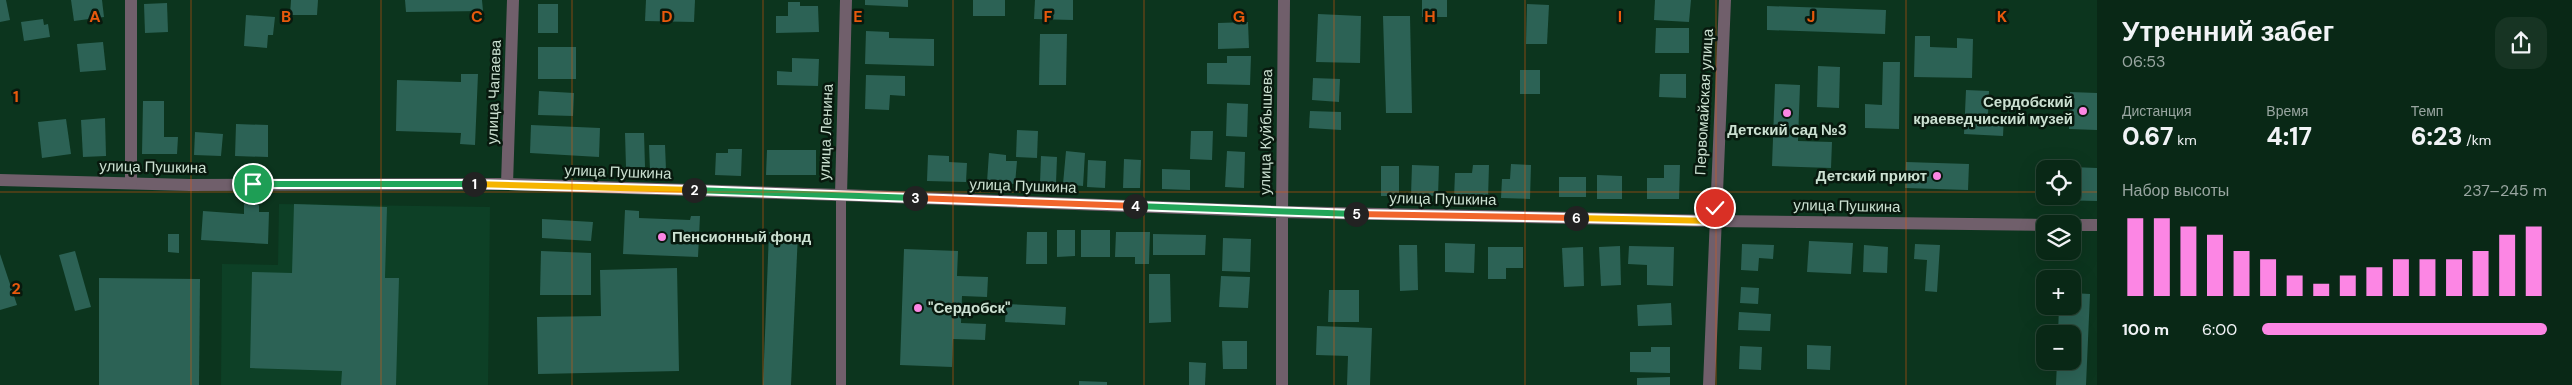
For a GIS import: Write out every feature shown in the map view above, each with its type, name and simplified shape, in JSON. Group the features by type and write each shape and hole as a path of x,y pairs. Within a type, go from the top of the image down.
{"street":[{"path":"131,0 131,183"},
{"name":"улица Чапаева","path":"507,184 513,0"},
{"name":"улица Ленина","path":"842,385 841,195 846,0"},
{"name":"улица Куйбышева","path":"1282,385 1284,0"},
{"name":"Первомайская улица","path":"1709,385 1714,221 1725,0"},
{"name":"улица Пушкина","path":"0,180 131,183 507,184 1282,212 1714,221 2036,225"},
{"path":"2081,225 2097,225"}],"shaded area":[{"path":"279,204 490,207 488,385 221,385 222,264 278,265"}],"building":[{"path":"0,0 6,0 10,20 0,22"},
{"path":"71,0 102,0 104,17 74,21"},
{"path":"291,0 318,0 317,15 290,15"},
{"path":"405,0 482,0 483,11 406,12"},
{"path":"646,0 695,0 694,22 645,21"},
{"path":"865,0 908,0 908,7 865,5"},
{"path":"973,0 1005,0 1005,16 973,16"},
{"path":"1035,0 1073,0 1073,20 1034,19"},
{"path":"1422,0 1447,0 1447,17 1422,17"},
{"path":"1655,0 1691,0 1689,22 1654,20"},
{"path":"788,2 800,2 800,6 818,6 819,32 776,33 776,16 788,16"},
{"path":"167,3 168,32 145,33 144,4"},
{"path":"538,4 558,4 558,33 538,33"},
{"path":"1527,4 1549,5 1547,44 1526,44"},
{"path":"1767,6 1886,10 1885,34 1767,30"},
{"path":"1318,14 1361,16 1360,63 1316,62"},
{"path":"246,15 275,17 273,35 268,35 267,48 244,46"},
{"path":"1383,16 1410,16 1412,113 1386,113"},
{"path":"43,19 44,25 48,24 50,37 24,41 21,22"},
{"path":"1248,22 1249,48 1218,49 1218,23"},
{"path":"1656,28 1689,28 1689,53 1655,53"},
{"path":"866,31 889,32 889,38 934,39 934,66 865,64"},
{"path":"1040,34 1067,34 1066,85 1039,85"},
{"path":"1915,36 1930,36 1930,47 1957,48 1957,38 1973,39 1972,78 1914,77"},
{"path":"103,42 106,70 80,72 77,44"},
{"path":"538,47 576,47 576,79 538,79"},
{"path":"1227,56 1251,56 1250,85 1207,84 1207,63 1227,63"},
{"path":"792,58 819,59 818,86 777,85 777,71 792,72"},
{"path":"1883,62 1900,62 1899,129 1865,128 1865,104 1882,105"},
{"path":"1818,66 1840,67 1839,108 1817,107"},
{"path":"1520,70 1540,70 1540,94 1520,94"},
{"path":"461,74 478,74 475,145 460,144 461,133 396,131 397,80 461,82"},
{"path":"1660,74 1686,74 1686,98 1659,97"},
{"path":"866,75 905,76 905,96 890,95 889,110 865,109"},
{"path":"1313,78 1340,79 1339,102 1312,100"},
{"name":"Детский сад №3","path":"1775,84 1800,85 1798,141 1832,142 1831,168 1772,166"},
{"path":"1966,90 1989,91 1988,115 2004,115 2003,136 1964,134"},
{"path":"539,91 574,93 573,116 538,115"},
{"name":"Сердобский краеведчиский музей","path":"2070,92 2097,93 2097,130 2069,129"},
{"path":"143,101 164,101 164,137 178,137 177,154 142,154"},
{"path":"1227,103 1248,104 1247,137 1226,136"},
{"path":"1310,111 1341,112 1341,130 1309,128"},
{"path":"105,118 106,156 83,157 81,120"},
{"path":"66,119 71,154 42,158 38,122"},
{"path":"236,124 268,125 268,157 235,156"},
{"path":"531,125 600,128 599,157 530,153"},
{"path":"1017,130 1038,131 1037,158 1016,157"},
{"path":"1191,131 1213,131 1212,160 1190,159"},
{"path":"195,132 223,134 221,156 194,155"},
{"path":"625,133 644,133 645,167 626,167"},
{"path":"649,145 665,145 666,170 650,171"},
{"path":"728,149 742,149 741,176 715,175 716,153 728,153"},
{"path":"767,150 816,150 816,175 766,175"},
{"path":"1066,151 1085,153 1083,186 1063,184"},
{"path":"1227,151 1245,152 1244,188 1225,187"},
{"path":"989,153 1006,155 1006,161 1017,161 1015,184 987,182"},
{"path":"928,155 949,156 949,162 967,163 966,182 927,181"},
{"path":"1041,156 1057,157 1056,183 1040,183"},
{"path":"1124,159 1141,160 1140,188 1123,188"},
{"path":"1088,160 1106,161 1105,188 1087,187"},
{"name":"Детский приют","path":"1906,162 1969,164 1968,190 1905,188"},
{"path":"1511,164 1531,165 1530,199 1501,198 1502,179 1510,179"},
{"path":"1412,165 1439,166 1438,196 1411,195"},
{"path":"1473,165 1489,165 1488,199 1454,198 1455,173 1472,173"},
{"path":"1664,165 1680,165 1679,199 1647,199 1647,178 1664,178"},
{"path":"1381,166 1399,166 1399,196 1381,196"},
{"path":"2081,167 2097,168 2097,201 2081,201"},
{"path":"1162,169 1190,170 1190,190 1162,189"},
{"path":"1597,175 1622,176 1622,199 1597,199"},
{"path":"1559,177 1586,177 1586,197 1559,197"},
{"path":"244,204 259,205 259,212 269,212 268,244 201,240 203,211 244,214"},
{"path":"294,204 387,207 385,278 399,278 396,385 341,385 342,371 250,368 252,272 292,273"},
{"name":"Пенсионный фонд","path":"625,210 639,211 639,218 690,220 691,216 700,216 698,257 623,254"},
{"path":"542,219 593,222 591,241 542,238"},
{"path":"1057,230 1075,230 1075,256 1057,257"},
{"path":"1081,230 1110,230 1110,257 1081,257"},
{"path":"769,232 798,233 791,385 763,385"},
{"path":"1027,232 1047,232 1047,264 1026,264"},
{"path":"1116,232 1150,232 1149,264 1135,264 1135,257 1115,257"},
{"path":"168,234 179,234 179,253 168,252"},
{"path":"1153,234 1206,235 1205,255 1153,255"},
{"path":"1223,238 1251,239 1250,272 1222,271"},
{"path":"1809,241 1853,243 1851,274 1807,272"},
{"path":"1445,243 1475,244 1474,273 1445,272"},
{"path":"1742,244 1774,245 1773,259 1759,258 1758,271 1741,270"},
{"path":"1915,244 1940,245 1937,292 1925,291 1927,260 1914,259"},
{"path":"1399,245 1417,245 1418,290 1400,291"},
{"path":"1864,245 1888,247 1887,273 1863,272"},
{"path":"1620,246 1621,285 1601,286 1599,247"},
{"path":"1629,246 1674,247 1673,286 1647,285 1647,265 1628,264"},
{"path":"1488,247 1523,247 1523,268 1506,268 1506,279 1488,279"},
{"path":"1583,247 1584,286 1564,287 1562,248"},
{"path":"904,249 958,251 957,276 988,277 987,297 962,296 961,323 986,324 985,340 953,339 952,367 900,365"},
{"path":"75,251 91,307 75,311 59,255"},
{"path":"541,251 591,253 591,295 540,295"},
{"path":"0,254 17,305 0,310"},
{"path":"677,268 679,371 538,374 537,317 601,316 600,270"},
{"path":"1149,274 1170,274 1171,322 1149,323"},
{"path":"1221,276 1250,277 1248,308 1219,307"},
{"path":"99,278 200,279 199,385 99,385"},
{"path":"1741,287 1759,288 1758,304 1740,303"},
{"path":"1329,290 1359,290 1359,322 1328,322"},
{"path":"2081,294 2090,294 2086,385 2056,385 2057,370 2081,370 2081,325 2058,325 2059,315 2081,315"},
{"path":"1671,303 1672,325 1638,326 1637,305"},
{"path":"1006,304 1066,307 1065,325 1005,322"},
{"path":"1739,312 1771,314 1770,331 1738,330"},
{"path":"1317,326 1372,328 1370,385 1347,385 1348,356 1316,355"},
{"path":"1222,341 1247,341 1247,369 1223,369"},
{"path":"1807,345 1831,346 1830,370 1807,369"},
{"path":"1740,346 1762,347 1761,370 1739,369"},
{"path":"1651,347 1670,347 1670,373 1630,372 1630,352 1651,352"},
{"path":"1189,362 1206,363 1205,385 1189,385"},
{"path":"1670,377 1670,385 1637,385 1637,378"},
{"path":"1079,381 1107,382 1107,385 1079,385"}],"place":[{"name":"Сердобский краеведчиский музей","path":"2083,111"},
{"name":"Детский сад №3","path":"1787,113"},
{"name":"Детский приют","path":"1937,176"},
{"name":"Пенсионный фонд","path":"662,237"},
{"name":"\"Сердобск\"","path":"918,308"}],"route":[{"path":"253,184 507,184 1282,212 1714,221 1715,208"}]}
